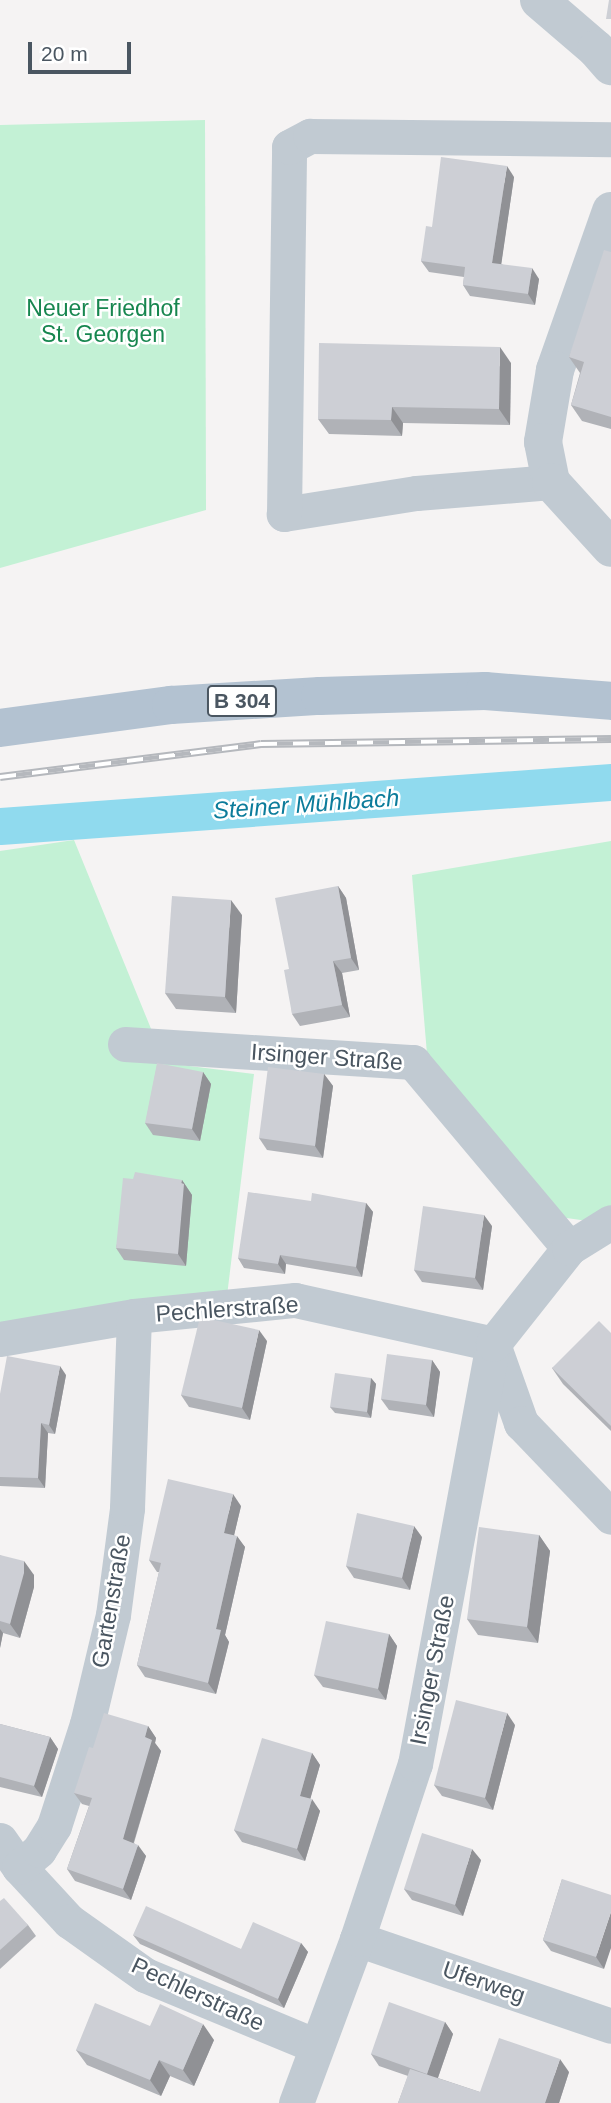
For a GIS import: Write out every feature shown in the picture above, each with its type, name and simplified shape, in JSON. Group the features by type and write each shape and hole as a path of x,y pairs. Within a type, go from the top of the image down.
{"main road":[{"name":"B 304","path":"0,728 171,705 320,696 485,691 611,701"}],"street":[{"path":"539,0 596,49 611,66"},
{"path":"551,482 429,492 284,514 289,147 310,136 611,139"},
{"path":"611,211 555,370 543,442 551,482 611,548"},
{"name":"Irsinger Straße","path":"125,1044 413,1062 569,1248"},
{"name":"Irsinger Straße","path":"296,2103 356,1939 415,1764 493,1344 569,1248 611,1222"},
{"name":"Pechlerstraße","path":"0,1339 134,1316 295,1300 493,1344"},
{"name":"Gartenstraße","path":"10,1853 39,1850 54,1826 87,1724 113,1615 127,1508 134,1316"},
{"path":"493,1344 522,1423 611,1517"},
{"name":"Pechlerstraße","path":"10,1853 69,1921 145,1975 316,2046"},
{"name":"Uferweg","path":"356,1939 611,2026"}],"green space":[{"name":"Neuer Friedhof St. Georgen","path":"205,120 206,510 0,568 0,125"},
{"path":"74,840 165,1063 254,1074 227,1296 0,1329 0,851"},
{"path":"611,841 611,1207 588,1221 552,1216 427,1054 412,875"}],"building":[{"path":"609,0 611,19 606,19"},
{"path":"441,157 507,166 492,263 532,268 528,294 463,285 465,267 421,261 426,226 432,227"},
{"path":"604,250 611,252 611,417 571,405 584,362 569,357"},
{"path":"319,343 500,347 499,409 392,407 391,420 318,419"},
{"path":"338,886 351,958 333,961 342,1005 292,1014 284,970 289,969 275,898"},
{"path":"172,896 231,900 225,997 165,993"},
{"path":"157,1063 203,1072 192,1129 145,1123"},
{"path":"268,1067 324,1074 315,1146 259,1138"},
{"path":"135,1172 182,1180 181,1183 184,1184 178,1254 116,1248 123,1178 133,1179"},
{"path":"248,1192 311,1201 312,1193 366,1203 356,1267 280,1255 278,1264 238,1258"},
{"path":"423,1206 484,1215 475,1278 414,1270"},
{"path":"200,1317 259,1330 242,1408 181,1395"},
{"path":"599,1321 611,1333 611,1426 552,1368"},
{"path":"387,1354 432,1360 426,1405 381,1399"},
{"path":"7,1356 60,1366 49,1425 41,1423 38,1478 0,1477 0,1394"},
{"path":"335,1373 371,1378 367,1412 330,1407"},
{"path":"168,1479 233,1494 224,1533 237,1536 216,1629 221,1630 208,1683 137,1665 161,1563 149,1560"},
{"path":"357,1513 414,1526 402,1578 346,1566"},
{"path":"479,1527 539,1535 527,1627 467,1619"},
{"path":"0,1555 24,1561 24,1573 10,1624 0,1621"},
{"path":"326,1621 389,1634 378,1689 314,1675"},
{"path":"456,1700 507,1713 485,1798 434,1785"},
{"path":"104,1713 148,1726 145,1737 152,1740 123,1839 138,1845 123,1889 67,1869 92,1798 74,1793 89,1747 93,1748"},
{"path":"0,1724 50,1737 34,1786 0,1777"},
{"path":"262,1738 312,1753 300,1796 312,1799 297,1849 234,1830"},
{"path":"422,1833 472,1849 455,1905 404,1889"},
{"path":"562,1879 611,1895 611,1912 596,1957 543,1940"},
{"path":"4,1898 28,1925 0,1950 0,1901"},
{"path":"146,1906 241,1949 253,1922 301,1943 278,1999 133,1935"},
{"path":"389,2002 445,2022 427,2074 371,2054"},
{"path":"95,2003 150,2026 160,2004 203,2024 183,2070 159,2060 150,2080 76,2050"},
{"path":"499,2038 560,2059 545,2103 398,2103 410,2069 480,2092"}],"waterway":[{"name":"Steiner Mühlbach","path":"0,826 611,782"}],"railway":[{"path":"0,777 261,744 611,739"}]}
